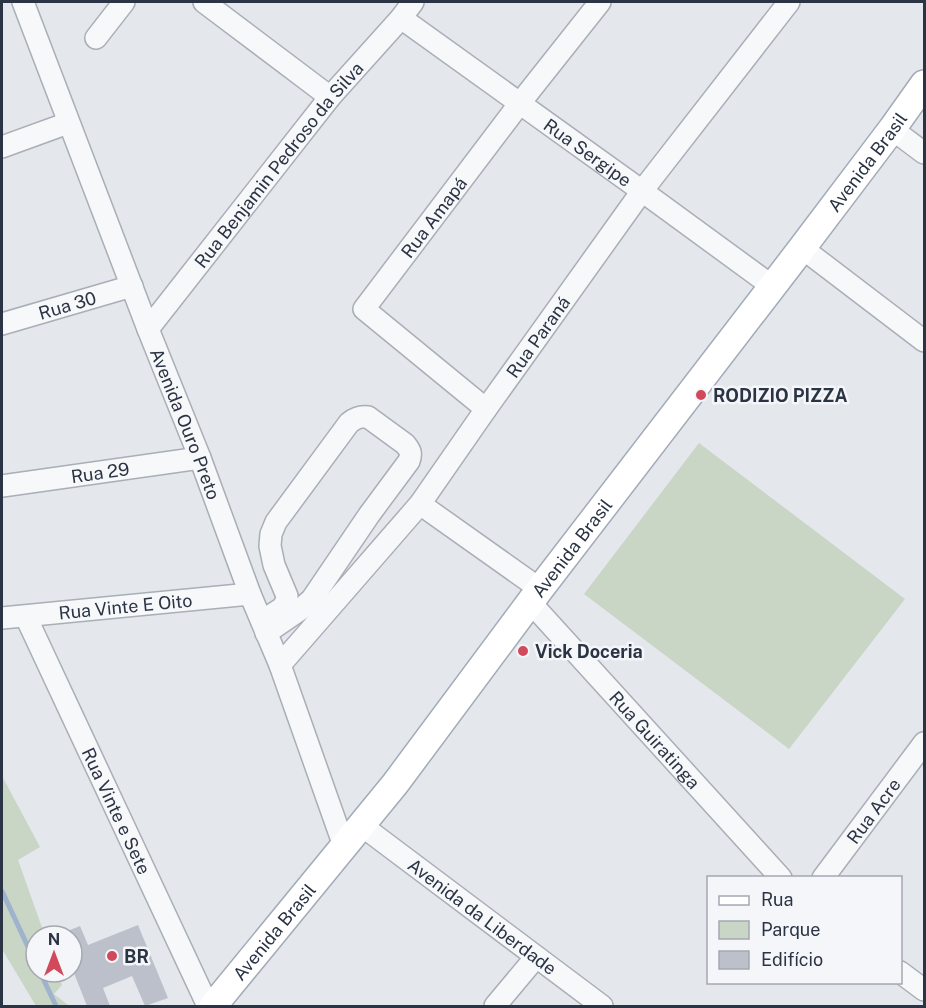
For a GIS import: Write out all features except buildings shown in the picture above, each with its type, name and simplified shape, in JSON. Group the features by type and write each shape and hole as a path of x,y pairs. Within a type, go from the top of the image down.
{"main road":[{"name":"Avenida Brasil","path":"213,1006 395,784 535,595 802,248 924,84"}],"street":[{"name":"Avenida Ouro Preto","path":"23,2 68,123 200,458 250,594 280,665 344,846"},
{"path":"96,38 124,2"},
{"path":"204,2 330,97"},
{"name":"Rua Amapá","path":"486,410 364,309 520,103 600,2"},
{"name":"Rua Paraná","path":"280,665 420,504 642,191 789,2"},
{"name":"Rua Benjamin Pedroso da Silva","path":"148,329 330,97 407,10"},
{"name":"Rua Sergipe","path":"407,10 520,103 772,286"},
{"path":"2,147 68,123"},
{"path":"892,129 924,153"},
{"path":"802,248 924,341"},
{"name":"Rua 30","path":"2,324 132,286"},
{"path":"368,417 405,444 410,450 409,461 312,599 301,609 264,627 282,608 287,596 274,565 270,546 271,534 276,522 348,423 355,418 368,417"},
{"name":"Rua 29","path":"2,486 200,458"},
{"name":"Rua Guiratinga","path":"420,504 535,595 779,876"},
{"name":"Rua Vinte E Oito","path":"2,618 250,594"},
{"name":"Rua Vinte e Sete","path":"26,616 208,1006"},
{"name":"Rua Acre","path":"824,876 924,743"},
{"name":"Avenida da Liberdade","path":"361,825 602,1006"},
{"path":"495,1006 536,957"},
{"path":"902,974 924,991"}],"green space":[{"path":"699,443 905,599 789,749 584,594"},
{"path":"2,776 40,847 18,860 41,924 24,924 24,984 62,984 54,994 69,1006 36,1006 2,949"}],"waterway":[{"path":"2,891 24,938"},
{"path":"46,984 56,1006"}],"place":[{"name":"RODIZIO PIZZA","path":"701,395"},
{"name":"Vick Doceria","path":"523,651"},
{"name":"BR","path":"112,956"}]}
